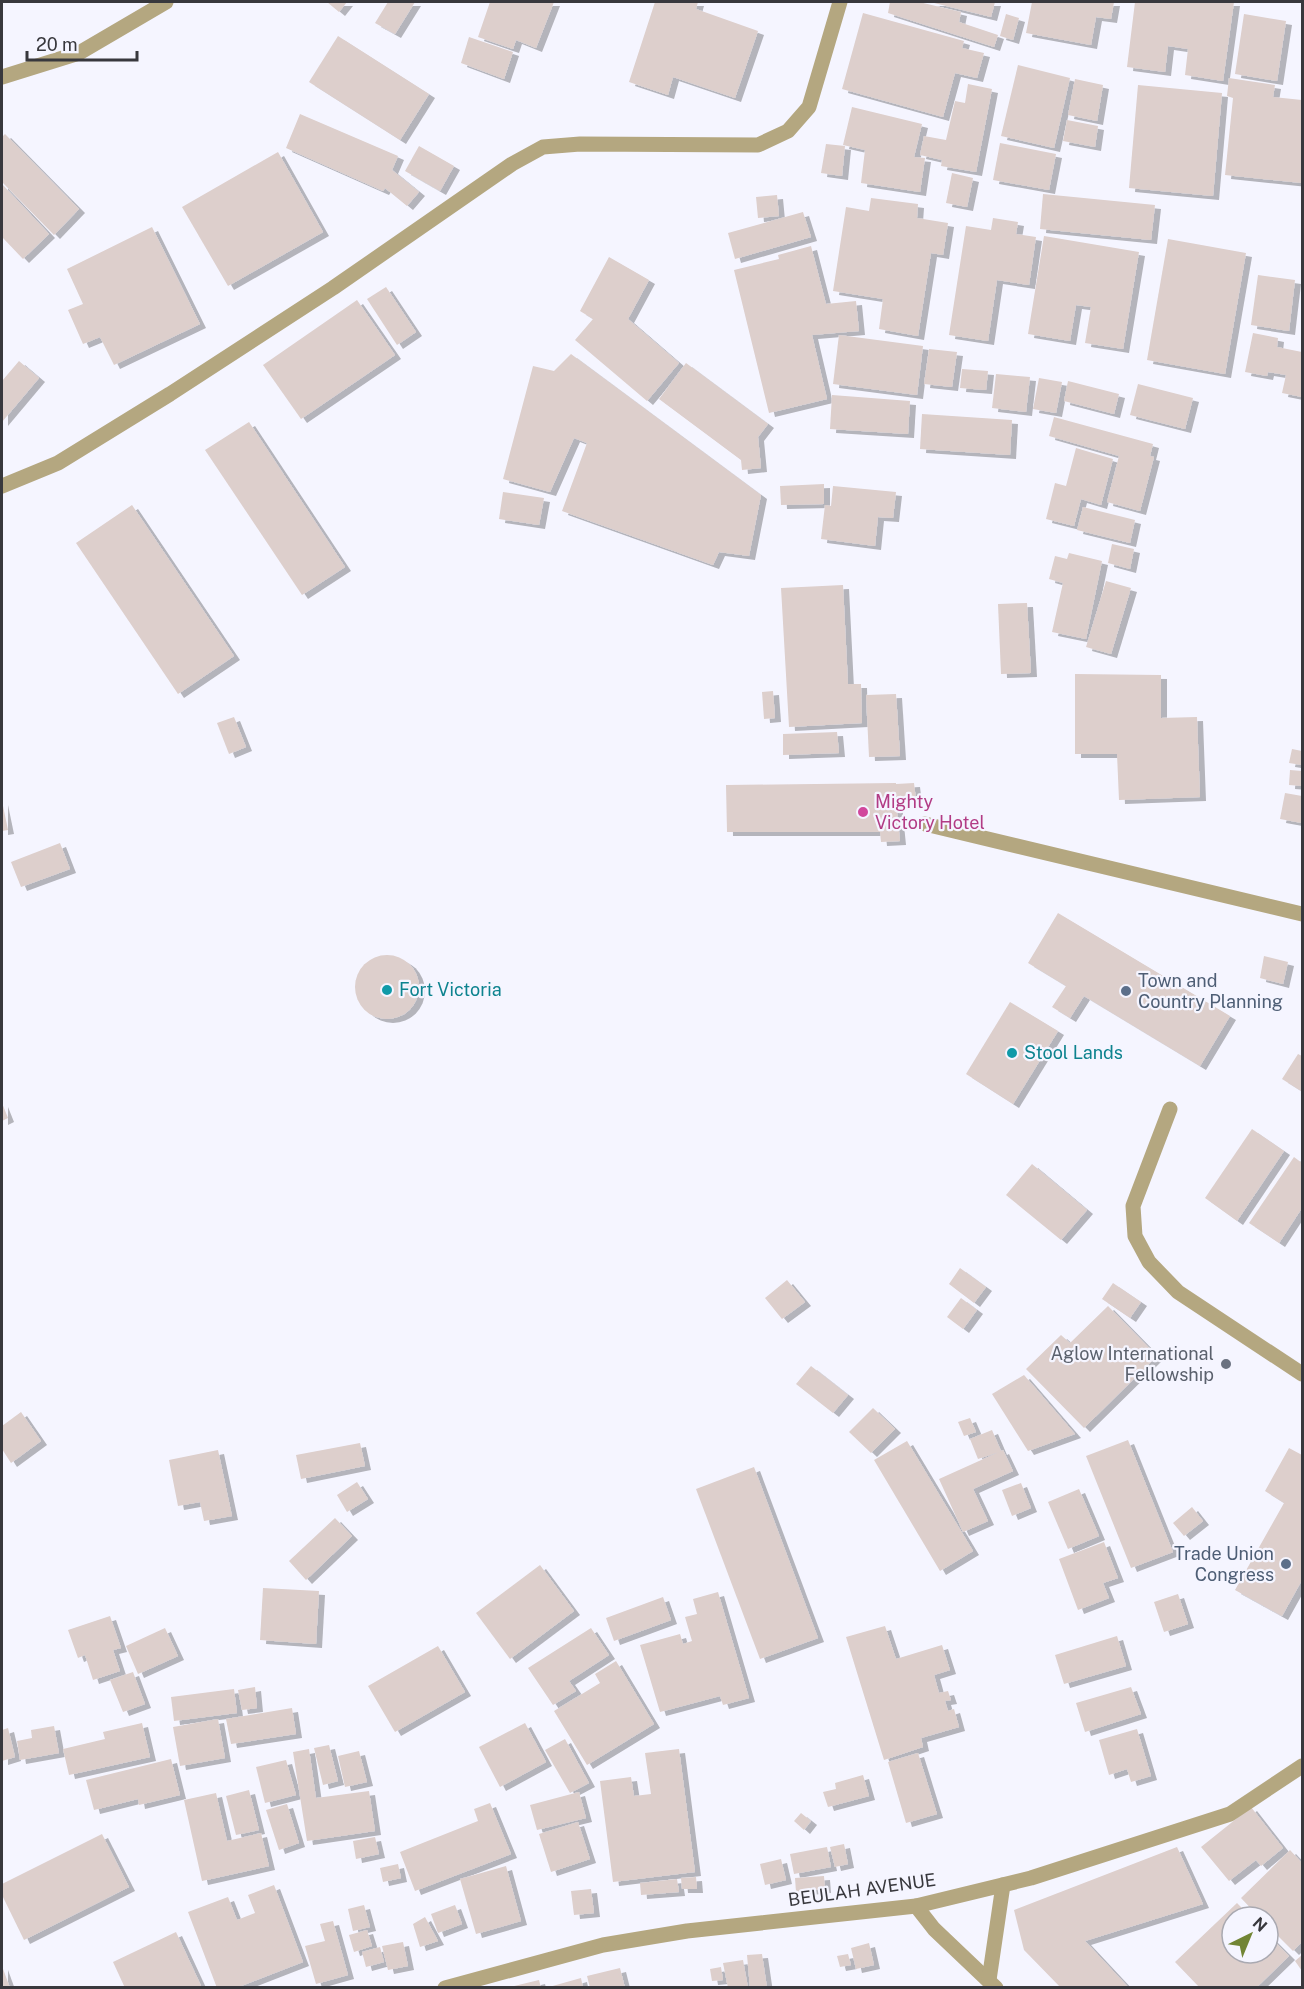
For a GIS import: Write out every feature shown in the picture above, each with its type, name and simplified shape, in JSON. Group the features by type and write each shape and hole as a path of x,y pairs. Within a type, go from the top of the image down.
{"street":[{"path":"2,77 79,53 166,2"},
{"path":"2,486 58,463 170,393 333,288 512,164 543,147 580,144 758,145 788,131 809,108 840,2"},
{"path":"925,824 1302,914"},
{"path":"1170,1109 1133,1206 1135,1236 1149,1262 1178,1292 1302,1374"},
{"name":"BEULAH AVENUE","path":"445,1988 603,1945 687,1931 916,1906 1031,1878 1230,1814 1302,1766"},
{"path":"992,1984 1003,1885"},
{"path":"916,1906 934,1929 992,1984"}],"building":[{"path":"327,2 347,2 339,12"},
{"path":"388,2 415,2 395,34 375,23"},
{"path":"490,2 554,2 536,48 516,40 513,49 478,37"},
{"path":"655,2 698,2 696,9 758,31 735,98 673,77 668,95 629,82"},
{"path":"890,2 919,2 961,12 959,22 998,35 994,47 888,13"},
{"path":"930,2 995,2 991,17"},
{"path":"1032,2 1114,2 1111,19 1096,17 1091,45 1026,33"},
{"path":"1135,2 1234,2 1223,81 1185,75 1188,49 1168,46 1165,72 1127,67"},
{"path":"863,13 964,41 962,48 984,53 977,78 955,73 943,117 842,89"},
{"path":"1006,14 1019,18 1013,40 1000,36"},
{"path":"1244,14 1286,21 1277,81 1235,74"},
{"path":"338,36 429,94 400,140 309,82"},
{"path":"469,37 513,52 504,79 461,63"},
{"path":"1018,65 1070,78 1054,148 1001,136"},
{"path":"1229,78 1275,85 1273,97 1302,100 1302,183 1225,175 1233,98 1227,96"},
{"path":"1075,79 1103,85 1097,121 1068,115"},
{"path":"968,84 992,89 976,172 941,166 942,160 920,155 924,136 946,140 955,101 965,103"},
{"path":"1138,85 1222,93 1213,196 1129,188"},
{"path":"852,107 922,124 914,157 925,158 920,192 861,183 865,150 843,145"},
{"path":"300,114 398,156 392,170 419,192 407,206 385,188 383,191 286,148"},
{"path":"1067,120 1098,126 1095,147 1063,141"},
{"path":"5,134 79,209 54,235 2,182 2,137"},
{"path":"1000,143 1056,154 1049,190 993,180"},
{"path":"826,144 845,146 842,176 821,173"},
{"path":"419,146 454,166 440,191 405,171"},
{"path":"278,152 323,232 228,286 182,207"},
{"path":"952,173 973,178 967,207 946,203"},
{"path":"2,184 49,234 23,259 2,237"},
{"path":"1043,194 1155,205 1151,240 1040,229"},
{"path":"777,195 779,216 758,218 756,197"},
{"path":"871,198 918,204 917,218 948,223 943,255 931,253 918,336 879,329 883,299 833,291 846,207 869,211"},
{"path":"803,212 811,237 735,259 728,233"},
{"path":"993,218 1018,222 1016,234 1036,237 1029,285 997,280 988,341 949,335 966,226 991,230"},
{"path":"152,227 200,324 114,365 100,337 83,344 68,310 83,304 67,269"},
{"path":"1044,236 1139,252 1123,349 1085,343 1091,307 1076,305 1070,341 1028,334"},
{"path":"1168,239 1246,253 1225,374 1147,360"},
{"path":"811,246 826,304 856,301 859,331 812,335 827,399 769,413 734,270 779,259 778,255"},
{"path":"609,257 649,280 628,319 679,363 647,401 575,340 593,319 580,311"},
{"path":"1258,275 1295,280 1289,331 1251,325"},
{"path":"386,287 416,332 397,345 367,299"},
{"path":"357,300 395,355 301,419 263,365"},
{"path":"1253,333 1278,338 1277,347 1302,352 1302,397 1282,393 1286,375 1268,372 1267,376 1245,372"},
{"path":"839,335 923,346 917,395 833,384"},
{"path":"929,349 957,352 952,387 924,384"},
{"path":"571,354 761,495 749,556 719,552 713,565 562,511 587,443 574,438 550,492 503,479 533,366 554,371"},
{"path":"19,361 39,378 2,422 2,381"},
{"path":"686,363 768,424 758,437 761,468 742,470 741,460 659,399"},
{"path":"962,369 988,371 986,390 960,388"},
{"path":"996,374 1030,377 1026,412 992,408"},
{"path":"1039,378 1062,382 1056,413 1033,409"},
{"path":"1068,381 1119,394 1114,414 1064,401"},
{"path":"1138,384 1193,398 1185,429 1130,415"},
{"path":"832,395 910,401 908,434 830,429"},
{"path":"922,414 1012,420 1010,455 920,449"},
{"path":"1054,417 1153,444 1150,456 1154,457 1140,511 1107,502 1119,456 1049,436"},
{"path":"249,422 345,567 302,595 205,450"},
{"path":"1076,448 1113,459 1101,505 1081,499 1074,526 1046,519 1055,483 1066,486"},
{"path":"824,484 824,504 781,505 780,486"},
{"path":"833,486 896,492 893,518 878,517 875,546 821,539 825,505 831,506"},
{"path":"503,492 544,498 539,525 499,519"},
{"path":"132,505 234,656 178,694 76,543"},
{"path":"1083,507 1135,520 1130,543 1077,530"},
{"path":"1112,544 1134,549 1130,569 1108,563"},
{"path":"1069,553 1102,561 1086,639 1052,632 1063,583 1049,579 1055,556 1067,559"},
{"path":"1106,581 1131,588 1111,654 1086,647"},
{"path":"843,585 848,684 861,684 862,723 789,727 781,588"},
{"path":"1027,603 1031,673 1001,674 998,604"},
{"path":"1075,674 1161,675 1161,718 1197,717 1200,797 1119,800 1117,754 1075,754"},
{"path":"773,691 775,718 764,719 762,692"},
{"path":"896,694 900,756 869,757 866,695"},
{"path":"234,717 246,747 229,754 217,723"},
{"path":"837,732 839,753 783,755 783,734"},
{"path":"1292,749 1302,751 1302,765 1289,763"},
{"path":"1290,770 1302,771 1302,786 1289,785"},
{"path":"914,783 916,800 896,801 900,841 881,842 880,832 727,832 726,785"},
{"path":"1285,793 1302,796 1302,823 1280,819"},
{"path":"2,801 8,830 2,831"},
{"path":"60,843 70,869 21,887 11,862"},
{"name":"Town and Country Planning","path":"1058,913 1230,1016 1200,1066 1084,996 1070,1018 1052,1007 1066,986 1028,963"},
{"name":"Fort Victoria","path":"387,955 405,961 413,969 419,987 413,1005 405,1013 387,1019 369,1013 361,1005 355,987 361,969 369,961"},
{"path":"1264,956 1288,962 1283,984 1260,978"},
{"name":"Stool Lands","path":"1010,1002 1058,1031 1013,1104 966,1074"},
{"path":"1298,1054 1302,1056 1301,1091 1282,1079"},
{"path":"2,1103 8,1118 2,1121"},
{"path":"1252,1129 1284,1151 1237,1221 1205,1198"},
{"path":"1294,1157 1302,1163 1302,1208 1279,1243 1249,1223"},
{"path":"1032,1164 1087,1210 1061,1240 1006,1195"},
{"path":"960,1268 986,1287 974,1303 949,1284"},
{"path":"787,1280 805,1302 782,1319 765,1298"},
{"path":"1113,1283 1141,1302 1130,1318 1102,1299"},
{"path":"961,1298 977,1310 963,1329 947,1317"},
{"path":"1108,1306 1157,1356 1084,1428 1026,1369 1061,1335 1070,1343"},
{"path":"811,1366 848,1395 833,1413 796,1384"},
{"path":"1024,1375 1075,1434 1028,1451 992,1394"},
{"path":"873,1408 895,1429 871,1453 849,1432"},
{"path":"21,1412 41,1441 11,1463 2,1449 2,1426"},
{"path":"970,1418 976,1432 964,1436 958,1422"},
{"path":"992,1430 1013,1471 973,1489 988,1521 963,1532 939,1479 999,1452 978,1459 970,1439"},
{"path":"1128,1440 1173,1552 1131,1568 1086,1456"},
{"path":"907,1441 973,1551 940,1571 874,1460"},
{"path":"360,1443 365,1466 301,1479 296,1455"},
{"path":"1289,1448 1302,1455 1302,1580 1282,1616 1235,1590 1284,1503 1265,1491"},
{"path":"218,1450 232,1516 204,1521 200,1502 178,1506 169,1460"},
{"path":"754,1467 818,1638 760,1659 696,1489"},
{"path":"357,1482 368,1499 347,1512 337,1495"},
{"path":"1021,1483 1031,1508 1012,1516 1002,1490"},
{"path":"1079,1489 1099,1536 1068,1549 1048,1502"},
{"path":"1192,1507 1203,1521 1184,1536 1173,1523"},
{"path":"335,1518 352,1536 306,1580 289,1561"},
{"path":"1104,1542 1118,1578 1103,1583 1109,1598 1078,1610 1059,1559"},
{"path":"540,1565 574,1611 510,1659 476,1613"},
{"path":"263,1588 319,1591 316,1644 260,1640"},
{"path":"718,1592 749,1698 723,1705 720,1696 660,1712 640,1645 680,1634 683,1644 692,1641 685,1617 697,1614 693,1599"},
{"path":"1178,1594 1188,1624 1164,1632 1154,1602"},
{"path":"663,1597 671,1620 614,1641 606,1618"},
{"path":"110,1616 121,1648 113,1650 120,1671 93,1680 85,1655 78,1658 68,1630"},
{"path":"885,1626 896,1659 942,1645 950,1670 934,1675 939,1693 948,1691 951,1700 945,1701 948,1711 954,1709 959,1727 921,1738 923,1747 884,1760 846,1637"},
{"path":"165,1628 178,1656 138,1674 126,1646"},
{"path":"591,1628 609,1655 569,1681 576,1691 553,1705 528,1668"},
{"path":"1117,1636 1126,1666 1064,1684 1055,1655"},
{"path":"438,1646 465,1692 395,1732 368,1686"},
{"path":"616,1661 654,1724 587,1765 554,1711 600,1683 595,1674"},
{"path":"133,1672 145,1704 123,1712 110,1680"},
{"path":"255,1687 257,1708 242,1710 238,1690"},
{"path":"1131,1687 1141,1714 1085,1732 1076,1703"},
{"path":"234,1689 237,1713 174,1721 171,1697"},
{"path":"292,1708 296,1734 231,1744 226,1719"},
{"path":"218,1719 225,1758 180,1766 173,1727"},
{"path":"142,1723 150,1757 69,1775 63,1749 105,1739 103,1732"},
{"path":"525,1723 546,1762 500,1787 479,1747"},
{"path":"54,1726 59,1753 20,1760 17,1741 32,1738 31,1730"},
{"path":"8,1728 15,1757 2,1761 2,1730"},
{"path":"1137,1729 1151,1776 1131,1782 1127,1769 1109,1775 1099,1740"},
{"path":"565,1739 589,1783 570,1793 545,1750"},
{"path":"329,1745 338,1781 323,1785 314,1748"},
{"path":"309,1749 316,1798 369,1791 375,1831 307,1841 293,1752"},
{"path":"679,1749 695,1872 613,1882 600,1781 631,1777 634,1796 651,1794 645,1753"},
{"path":"359,1751 367,1782 345,1787 338,1756"},
{"path":"918,1753 937,1814 906,1823 888,1762"},
{"path":"171,1759 180,1795 139,1805 138,1799 94,1810 86,1780"},
{"path":"286,1760 296,1795 265,1803 256,1767"},
{"path":"863,1775 869,1796 828,1807 823,1792 836,1789 835,1783"},
{"path":"249,1790 259,1830 236,1835 226,1796"},
{"path":"579,1792 586,1818 537,1830 530,1805"},
{"path":"216,1793 227,1841 261,1833 269,1866 202,1881 184,1800"},
{"path":"490,1803 511,1854 415,1891 400,1852 478,1821 474,1809"},
{"path":"287,1804 299,1843 279,1850 266,1810"},
{"path":"1251,1807 1283,1848 1261,1866 1256,1860 1229,1881 1201,1847"},
{"path":"801,1813 811,1821 804,1830 794,1821"},
{"path":"578,1822 590,1859 551,1872 539,1834"},
{"path":"102,1834 129,1887 24,1940 2,1895 2,1884"},
{"path":"375,1837 379,1854 356,1859 353,1841"},
{"path":"844,1844 848,1864 835,1867 830,1847"},
{"path":"827,1847 831,1867 794,1874 790,1854"},
{"path":"1177,1847 1203,1904 1085,1941 1129,1988 1061,1988 1024,1950 1014,1910"},
{"path":"1290,1850 1302,1863 1302,1942 1293,1951 1280,1938 1280,1905 1248,1905 1241,1898"},
{"path":"781,1859 786,1880 765,1885 760,1864"},
{"path":"398,1864 401,1878 383,1882 380,1868"},
{"path":"506,1866 521,1921 476,1934 460,1879"},
{"path":"824,1876 825,1889 796,1892 795,1878"},
{"path":"696,1877 697,1889 682,1889 681,1878"},
{"path":"677,1879 679,1892 641,1895 640,1883"},
{"path":"274,1885 303,1962 236,1988 217,1988 188,1912 228,1897 237,1920 255,1913 248,1895"},
{"path":"591,1889 594,1913 574,1915 571,1891"},
{"path":"364,1905 370,1927 353,1931 348,1909"},
{"path":"455,1905 462,1924 438,1933 431,1914"},
{"path":"425,1917 438,1941 420,1947 413,1924"},
{"path":"1220,1919 1220,1965 1280,1965 1256,1988 1200,1988 1175,1962"},
{"path":"333,1921 348,1975 316,1984 305,1946 325,1941 320,1924"},
{"path":"367,1930 372,1946 354,1952 349,1935"},
{"path":"176,1932 202,1988 125,1988 113,1962"},
{"path":"403,1942 408,1966 388,1970 382,1946"},
{"path":"869,1943 874,1965 856,1969 851,1948"},
{"path":"380,1947 384,1962 366,1967 362,1952"},
{"path":"1280,1947 1289,1956 1280,1965"},
{"path":"762,1954 767,1988 750,1988 747,1955"},
{"path":"848,1954 851,1965 840,1967 837,1956"},
{"path":"1302,1955 1302,1971 1295,1961"},
{"path":"743,1960 748,1988 728,1988 723,1963"},
{"path":"2,1966 10,1988 2,1988"},
{"path":"721,1967 723,1980 712,1981 710,1969"},
{"path":"620,1968 625,1988 590,1988 587,1976"},
{"path":"581,1978 583,1988 549,1988 549,1987"},
{"path":"539,1980 541,1988 510,1988 510,1987"}],"place":[{"name":"Mighty Victory Hotel","path":"863,812"},
{"name":"Fort Victoria","path":"387,990"},
{"name":"Town and Country Planning","path":"1126,991"},
{"name":"Stool Lands","path":"1012,1053"},
{"name":"Aglow International Fellowship","path":"1226,1364"},
{"name":"Trade Union Congress","path":"1286,1564"}]}
